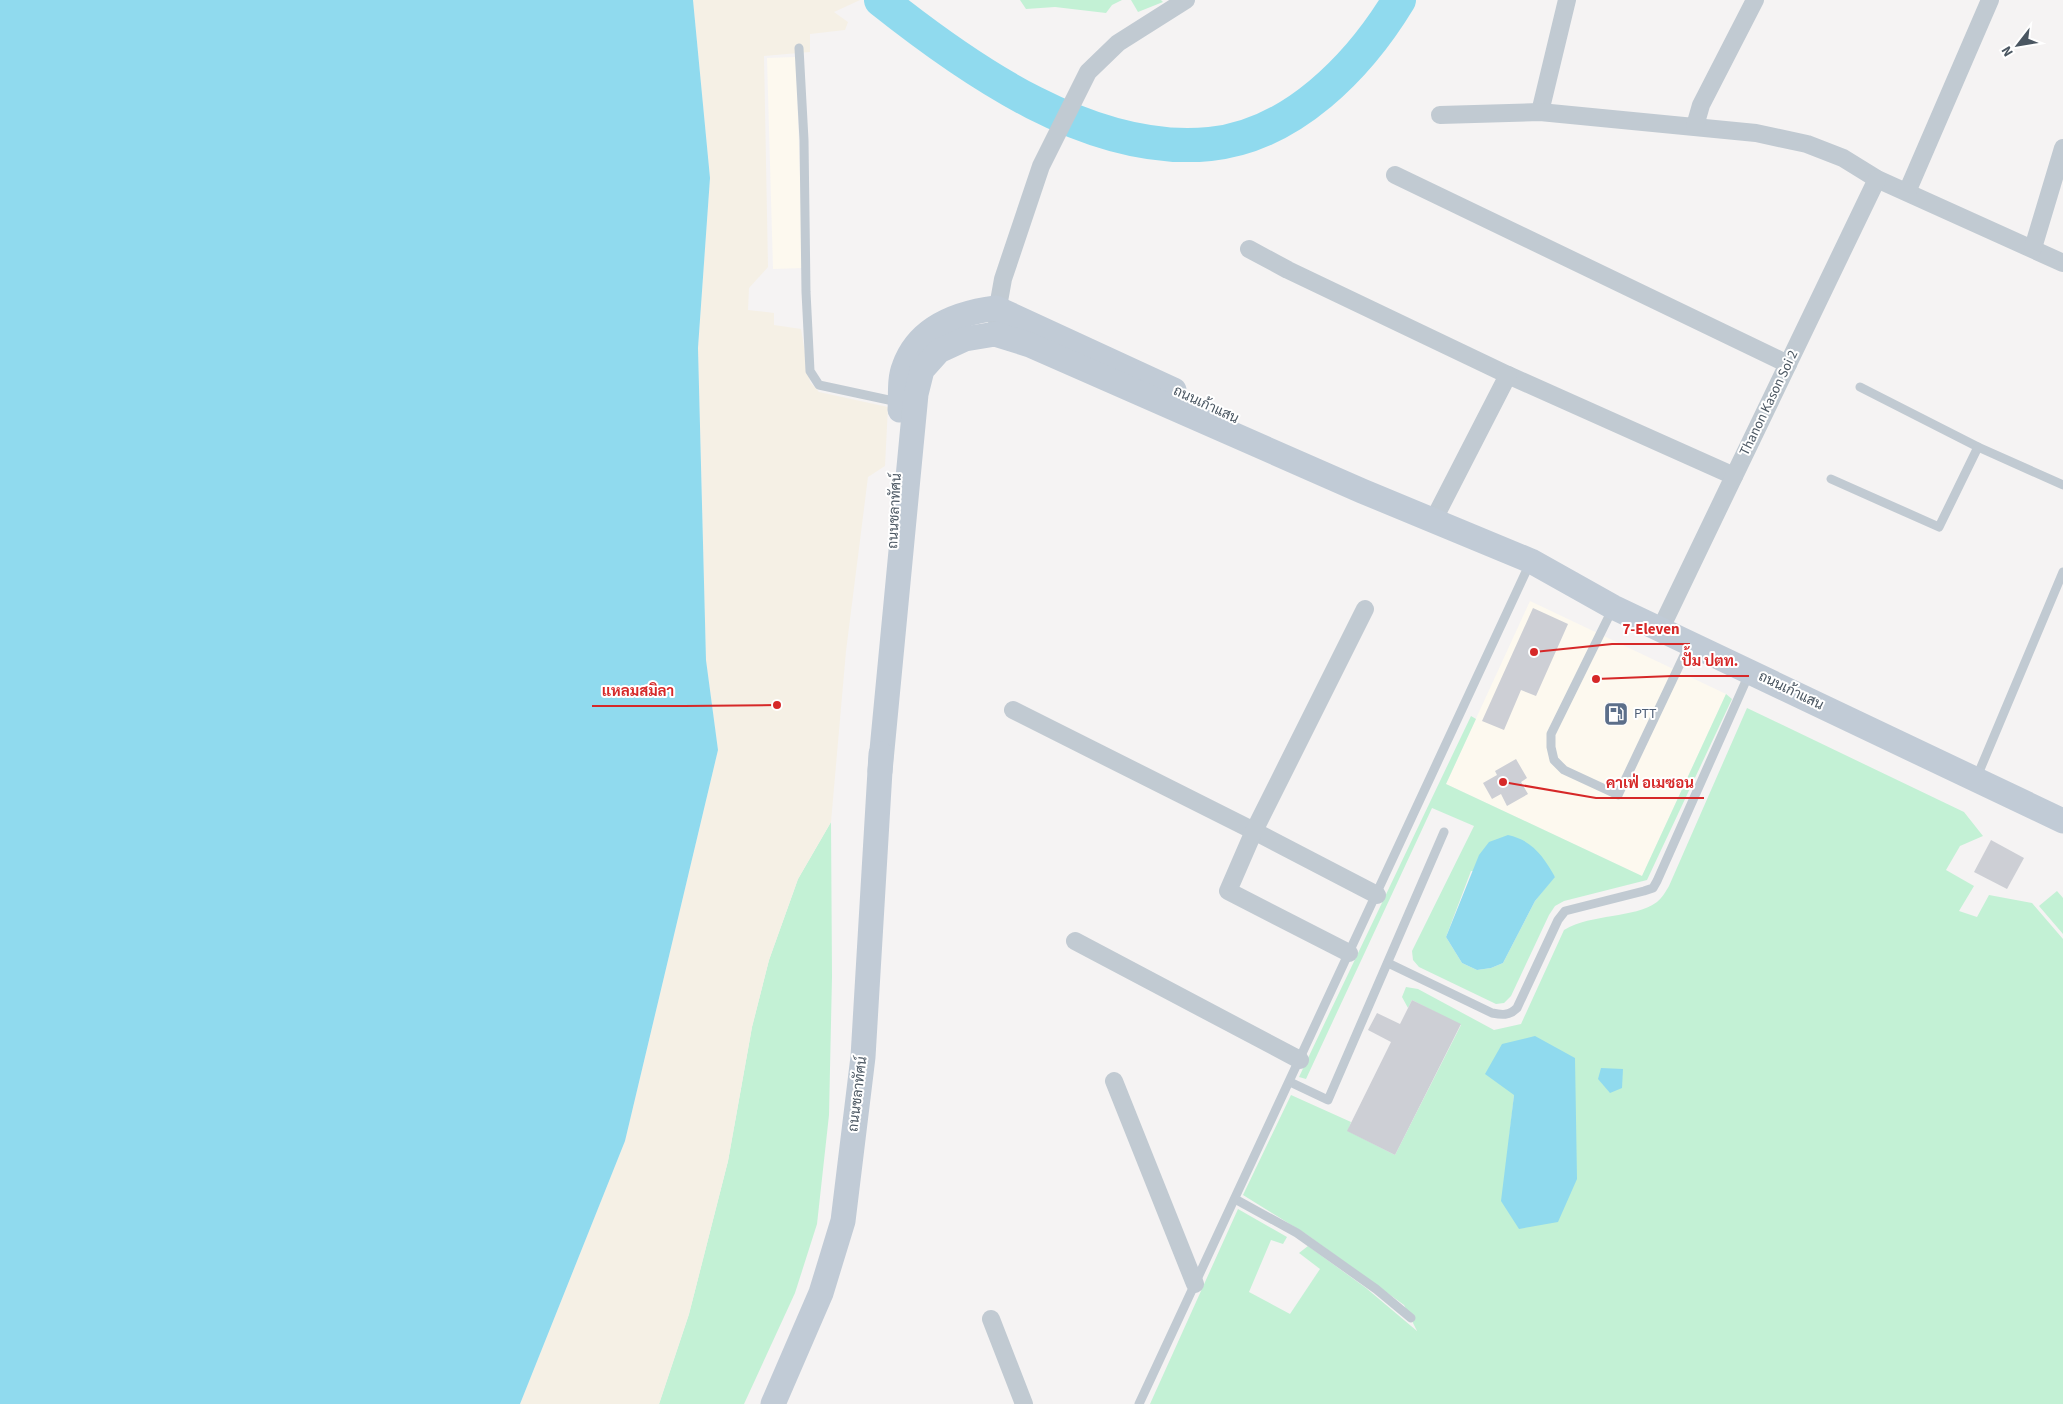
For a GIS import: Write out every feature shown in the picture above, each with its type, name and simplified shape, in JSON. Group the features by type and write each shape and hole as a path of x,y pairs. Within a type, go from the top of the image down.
{"main road":[{"name":"ถนนชลาทัศน์","path":"772,1404 821,1292 843,1221 863,1057 903,368 921,337 947,320 976,311 996,308"},
{"name":"ถนนเก้าแสน","path":"996,308 1370,480 1411,511"},
{"name":"ถนนชลาทัศน์","path":"880,771 916,394 922,370 939,351 965,339 995,334"},
{"name":"ถนนเก้าแสน","path":"995,334 1030,345 1434,521 1531,561 1613,607 1661,628 2063,821"}],"street":[{"path":"995,334 996,308 1040,166 1088,72 1118,43 1186,0"},
{"path":"1540,112 1567,0"},
{"path":"1696,126 1701,105 1756,0"},
{"path":"1907,192 1990,0"},
{"path":"1440,115 1540,112 1756,133 1807,144 1843,158 1877,179 2063,263"},
{"path":"2033,248 2063,148"},
{"path":"1395,175 1788,364"},
{"name":"Thanon Kason Soi 2","path":"1661,628 1877,179"},
{"path":"1249,249 1288,270 1508,375 1734,476"},
{"path":"1434,521 1508,375"},
{"path":"1349,954 1228,891 1254,831 1365,609"},
{"path":"1013,710 1377,895"},
{"path":"1075,941 1300,1060"},
{"path":"1114,1081 1195,1284"},
{"path":"991,1319 1024,1404"}],"lane":[{"path":"800,48 804,140 806,292 810,371 819,385 901,402"},
{"path":"1860,387 1978,447 2063,485"},
{"path":"1831,479 1939,526 1978,447"},
{"path":"1139,1404 1531,561"},
{"path":"1976,779 2063,572"},
{"path":"1613,607 1551,734 1554,760 1564,770 1609,791 1618,795 1690,642"},
{"path":"1388,963 1492,1013 1502,1015 1512,1012 1517,1008 1558,920 1565,911 1644,891 1652,888 1657,881 1750,671"},
{"path":"1290,1082 1328,1100 1444,832"},
{"path":"1235,1199 1297,1232 1376,1289 1411,1318"}],"shaded area":[{"path":"796,57 803,268 773,269 767,58"},
{"path":"1530,601 1726,694 1642,876 1446,784"}],"green space":[{"path":"1020,0 1122,0 1112,5 1106,13 1055,7 1026,9"},
{"path":"1131,0 1161,0 1163,2 1138,12"},
{"path":"1726,694 1732,699 1647,880 1564,901 1555,906 1511,996 1504,1003 1496,1004 1419,967 1413,960 1412,951 1474,826 1432,808 1306,1079 1299,1077 1471,716 1476,719 1446,784 1642,876","holes":["1471,871 1555,876 1535,901 1503,963 1491,968 1477,970 1462,963 1446,937"]},
{"path":"1747,708 1964,812 1983,836 1960,846 1946,870 1974,886 1959,911 1977,917 1989,895 2032,903 2063,939 2063,1404 1150,1404 1238,1209 1287,1237 1283,1244 1271,1240 1249,1292 1290,1314 1320,1269 1299,1253 1308,1246 1366,1288 1417,1331 1404,1305 1306,1234 1243,1195 1291,1095 1351,1122 1348,1131 1395,1155 1461,1025 1412,1000 1408,1008 1402,997 1406,987 1418,989 1494,1030 1521,1024 1564,930 1587,921 1625,914 1647,907 1657,902 1669,886","holes":["1514,1095 1519,1229 1509,1140"]},
{"path":"831,822 832,977 829,1115 817,1224 795,1293 744,1404 659,1404 689,1314 728,1161 752,1027 769,960 798,879"},
{"path":"2057,891 2063,898 2063,934 2039,906"}],"sand":[{"path":"693,0 860,0 834,12 848,22 845,30 810,34 810,52 764,56 768,267 749,288 748,310 774,313 774,325 801,329 810,382 819,392 888,407 885,466 868,477 846,651 831,822 798,879 769,960 752,1027 728,1161 689,1314 659,1404 520,1404 625,1141 718,750 706,660 698,348 710,178"}],"water":[{"path":"0,0 693,0 710,178 698,348 706,660 718,750 625,1141 520,1404 0,1404"},
{"path":"1508,835 1531,845 1555,877 1535,901 1503,963 1491,968 1477,970 1462,963 1446,937 1479,855 1489,842"},
{"path":"1535,1036 1575,1058 1577,1179 1558,1222 1519,1229 1501,1201 1514,1095 1485,1074 1502,1044"},
{"path":"1601,1068 1623,1069 1622,1088 1610,1093 1598,1079"}],"building":[{"path":"1533,608 1568,624 1536,696 1521,690 1504,730 1482,721"},
{"path":"1516,759 1527,778 1521,782 1528,794 1507,806 1501,794 1492,799 1483,783 1497,775 1495,771"},
{"path":"1991,840 2024,858 2007,889 1974,872"},
{"path":"1412,1000 1461,1024 1395,1155 1347,1131 1391,1042 1368,1030 1377,1013 1400,1024"}],"waterway":[{"path":"881,0 953,54 1034,103 1077,122 1121,136 1165,144 1210,144 1240,138 1268,127 1295,112 1320,94 1343,72 1383,25 1399,0"}],"place":[{"name":"7-Eleven","path":"1534,652"},
{"name":"ปั้ม ปตท.","path":"1596,679"},
{"name":"แหลมสมิลา","path":"777,705"},
{"name":"PTT","path":"1616,714"},
{"name":"คาเฟ่ อเมซอน","path":"1503,782"}]}
